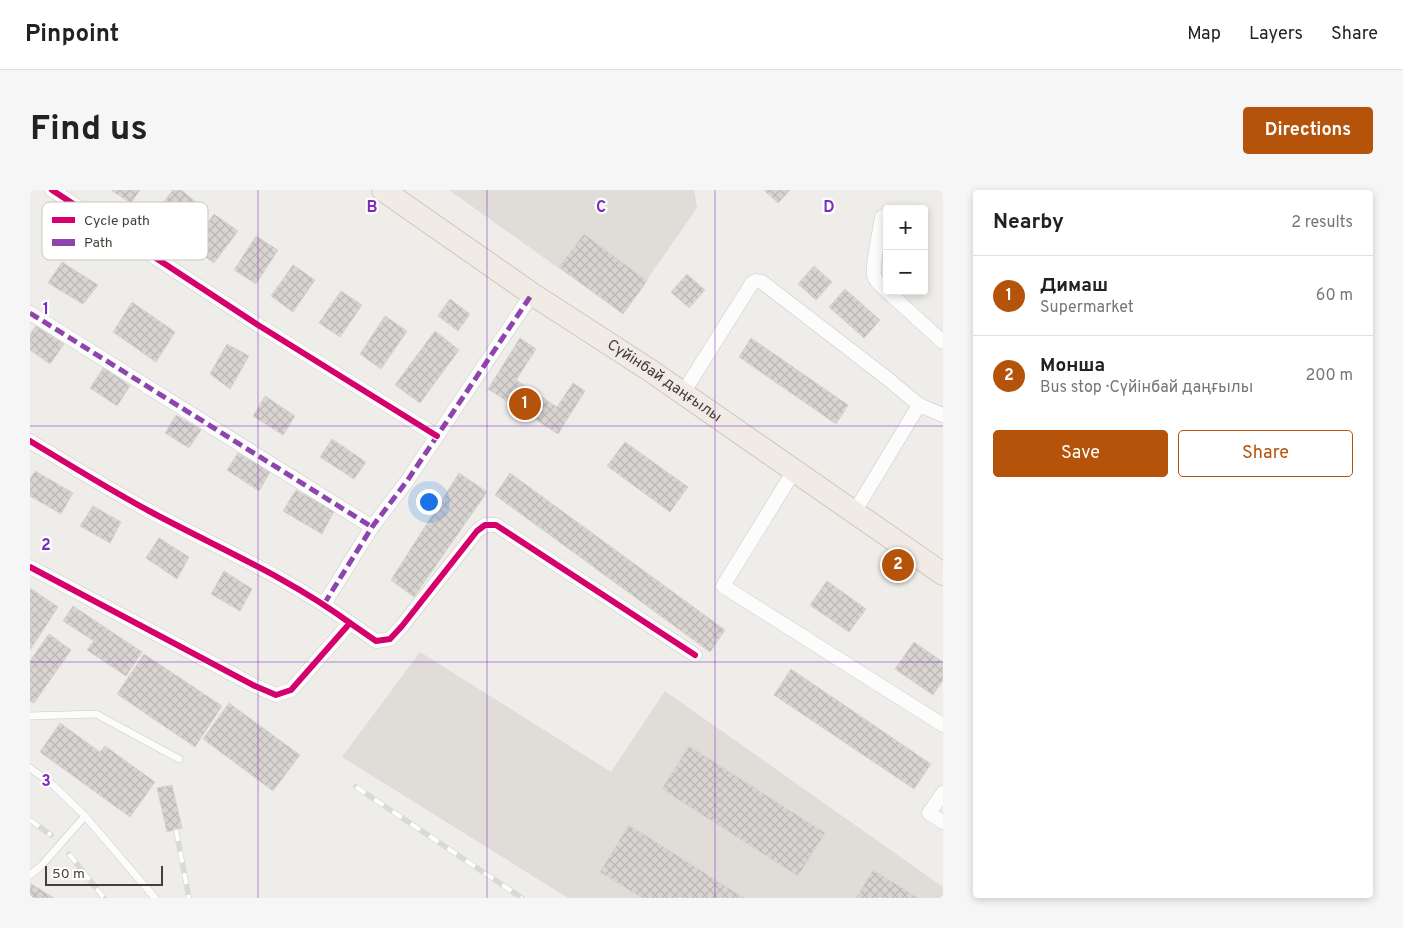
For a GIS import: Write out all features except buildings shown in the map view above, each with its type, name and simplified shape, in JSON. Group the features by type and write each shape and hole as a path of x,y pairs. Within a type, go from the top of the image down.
{"main road":[{"name":"Сүйінбай даңғылы","path":"383,190 532,294 683,393 943,574"}],"street":[{"path":"52,190 70,202"},
{"path":"882,217 874,276 883,287"},
{"path":"159,260 258,325 437,436"},
{"path":"683,393 755,281 762,282 919,405 943,415"},
{"path":"324,604 372,526 407,480 532,294"},
{"path":"891,295 943,342"},
{"path":"30,313 372,526"},
{"path":"855,512 919,405"},
{"path":"30,441 150,511 292,585 324,604 376,641 390,638 402,626 477,531 485,525 496,524 695,655"},
{"path":"794,471 723,586 943,725"},
{"path":"30,567 255,686 276,695 291,690 350,623"},
{"path":"943,793 930,814 943,822"}],"lane":[{"path":"30,716 96,714 179,759"},
{"path":"30,768 52,785 85,816 156,898"},
{"path":"30,875 41,866 85,816"}],"shaded area":[{"path":"449,190 694,190 697,208 623,314"},
{"path":"420,652 611,772 665,691 943,887 943,898 568,898 342,757"}],"railway":[{"path":"356,787 522,898"},
{"path":"30,820 51,835"},
{"path":"176,830 189,898"},
{"path":"69,854 104,898"}],"marked path":[{"path":"324,604 372,527 407,481 532,294"},
{"path":"30,313 372,527"}],"cycle path":[{"path":"52,190 70,202"},
{"path":"159,260 258,325 437,436"},
{"path":"30,441 136,504 302,591 350,623 291,690 276,695 255,686 30,567"},
{"path":"350,623 376,641 390,639 477,531 485,525 496,525 695,655"}],"place":[{"name":"Димаш","path":"525,404"},
{"name":"Монша","path":"898,565"}]}
